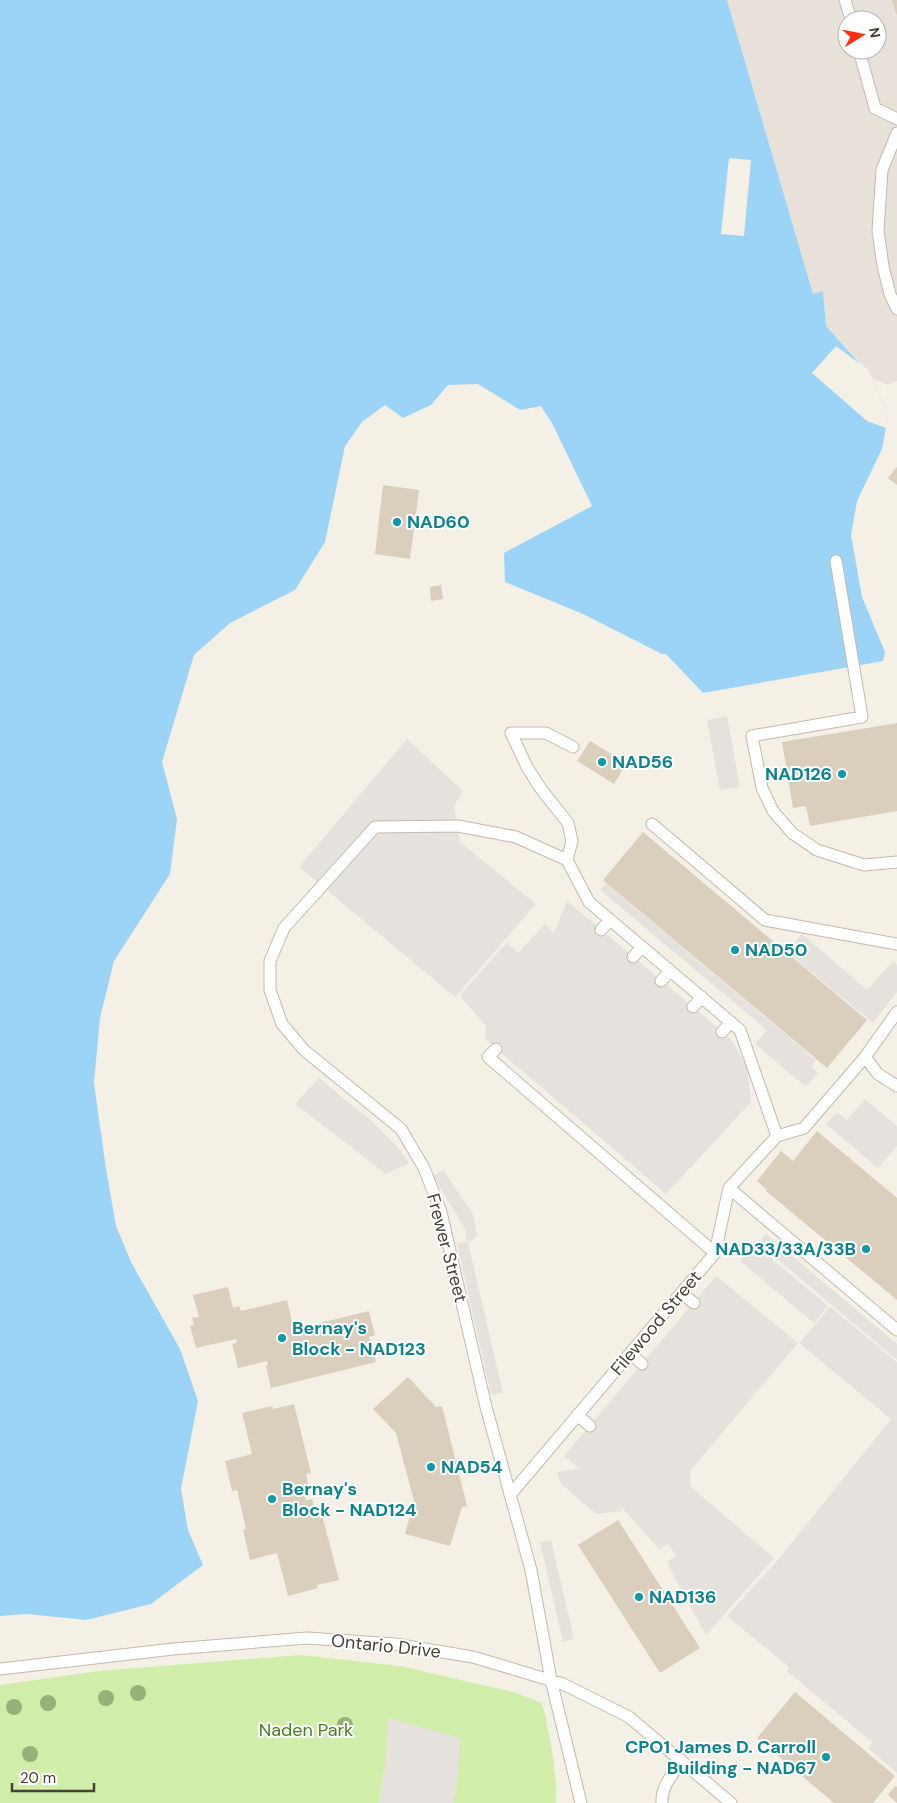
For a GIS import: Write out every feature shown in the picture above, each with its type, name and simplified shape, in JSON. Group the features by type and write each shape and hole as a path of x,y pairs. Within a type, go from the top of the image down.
{"lane":[{"path":"862,60 876,108 897,119"},
{"path":"897,132 882,170 878,231 883,266 890,294 897,309"},
{"path":"836,561 862,717 752,736 762,788 773,811 792,833 817,850 864,865 897,862"},
{"path":"573,747 546,733 512,733 527,767 540,789 568,823 572,841 567,860 589,902 740,1030 750,1066 777,1136"},
{"path":"652,824 765,920 897,944"},
{"name":"Frewer Street","path":"567,860 516,837 458,826 375,827 284,928 270,961 270,990 282,1024 304,1050 401,1129 424,1168 441,1212 486,1407 531,1570 551,1680 581,1803"},
{"path":"602,930 610,920"},
{"path":"633,957 642,947"},
{"path":"662,981 670,971"},
{"path":"693,1007 702,997"},
{"path":"897,1012 865,1056 804,1128 777,1136 729,1188 897,1330"},
{"path":"722,1032 731,1022"},
{"path":"496,1049 488,1057 524,1081 614,1157 643,1182 716,1253"},
{"path":"865,1056 878,1074 897,1086"},
{"name":"Filewood Street","path":"510,1495 716,1253 729,1188"},
{"path":"681,1293 694,1303"},
{"path":"630,1353 642,1364"},
{"path":"577,1415 590,1426"},
{"name":"Ontario Drive","path":"0,1668 173,1649 307,1638 394,1644 464,1656 563,1684 629,1717 731,1803"},
{"path":"662,1803 662,1797 668,1780 682,1761"}],"shaded area":[{"path":"727,0 897,0 897,381 887,385 873,378 867,369 826,326 823,292 813,294"},
{"path":"727,716 740,787 720,790 707,720"},
{"path":"407,739 463,791 454,806 460,842 536,904 455,997 299,867"},
{"path":"606,883 816,1060 811,1067 818,1073 806,1087 755,1044 767,1030 600,890"},
{"path":"567,901 730,1038 747,1066 751,1102 666,1194 485,1039 486,1026 460,996 507,942 518,953 545,924 554,933"},
{"path":"802,934 867,990 894,960 897,965 897,992 873,1023 787,952"},
{"path":"319,1078 374,1123 400,1150 409,1163 386,1174 295,1104"},
{"path":"865,1099 897,1126 897,1146 878,1168 826,1124 837,1112 847,1120"},
{"path":"443,1170 473,1214 477,1236 468,1242 503,1393 491,1395 457,1244 467,1242 465,1229 433,1176"},
{"path":"766,1234 897,1344 897,1360 758,1243"},
{"path":"754,1244 828,1306 814,1323 740,1261"},
{"path":"716,1276 798,1343 690,1471 691,1487 774,1558 706,1635 667,1562 676,1556 668,1544 659,1549 617,1502 623,1511 596,1514 561,1484 557,1472 579,1469 586,1474 564,1456"},
{"path":"830,1307 897,1362 897,1773 868,1748 872,1742 787,1671 789,1667 727,1616 778,1560 891,1419 799,1343"},
{"path":"551,1540 574,1639 563,1642 540,1542"},
{"path":"389,1718 460,1738 457,1788 453,1803 379,1803 386,1760"}],"green space":[{"name":"Naden Park","path":"301,1655 400,1666 513,1692 542,1703 552,1753 556,1803 452,1803 389,1719 386,1760 379,1803 0,1803 0,1685 98,1671"}],"water":[{"path":"0,0 727,0 813,294 823,291 826,326 872,377 888,417 882,449 857,501 851,535 862,597 885,652 883,661 703,693 666,654 662,654 583,614 505,582 504,553 592,506 553,425 541,406 520,410 478,384 448,385 431,405 403,418 385,405 362,422 345,446 325,542 295,590 230,623 194,655 162,762 177,819 170,874 114,961 100,1018 94,1083 116,1226 131,1262 180,1349 198,1401 181,1489 188,1530 203,1565 151,1604 86,1620 27,1614 0,1616"}],"pier":[{"path":"729,158 751,160 744,236 721,234"},
{"path":"836,346 867,369 872,377 888,417 886,428 867,421 812,373"}],"building":[{"path":"892,0 897,0 897,14 896,14"},
{"path":"897,467 897,485 888,478"},
{"name":"NAD60","path":"383,485 419,490 410,559 375,554"},
{"path":"441,585 443,599 431,601 430,587"},
{"name":"NAD126","path":"897,723 897,811 810,826 806,806 793,808 782,742"},
{"name":"NAD56","path":"590,741 627,763 614,784 577,761"},
{"name":"NAD50","path":"643,832 867,1020 827,1068 603,880"},
{"name":"NAD33/33A/33B","path":"817,1131 897,1198 897,1300 766,1191 757,1181 781,1151 793,1161"},
{"name":"Bernay's Block - NAD123","path":"228,1287 233,1308 239,1306 241,1311 287,1300 293,1326 291,1326 291,1330 369,1311 375,1335 369,1337 376,1362 271,1388 266,1366 268,1365 267,1361 238,1368 232,1344 237,1343 236,1339 196,1348 190,1326 194,1325 192,1318 199,1317 193,1295"},
{"name":"NAD54","path":"408,1377 436,1407 442,1406 467,1506 462,1507 450,1546 405,1534 414,1501 396,1433 373,1409"},
{"name":"Bernay's Block - NAD124","path":"294,1404 311,1473 306,1474 309,1488 304,1489 306,1500 312,1499 316,1512 321,1511 339,1580 317,1585 318,1588 288,1596 277,1553 250,1560 243,1530 246,1529 237,1490 232,1491 225,1461 252,1454 242,1413 272,1406 273,1409"},
{"name":"NAD136","path":"618,1520 700,1648 660,1673 578,1545"},
{"name":"CPO1 James D. Carroll Building - NAD67","path":"795,1692 895,1776 873,1803 834,1803 757,1738"},
{"path":"895,1786 897,1787 897,1803 888,1795"}],"place":[{"name":"NAD60","path":"397,522"},
{"name":"NAD56","path":"602,762"},
{"name":"NAD126","path":"842,774"},
{"name":"NAD50","path":"735,950"},
{"name":"NAD33/33A/33B","path":"866,1249"},
{"name":"Bernay's Block - NAD123","path":"282,1338"},
{"name":"NAD54","path":"431,1467"},
{"name":"Bernay's Block - NAD124","path":"272,1499"},
{"name":"NAD136","path":"639,1597"},
{"name":"CPO1 James D. Carroll Building - NAD67","path":"826,1757"}]}
